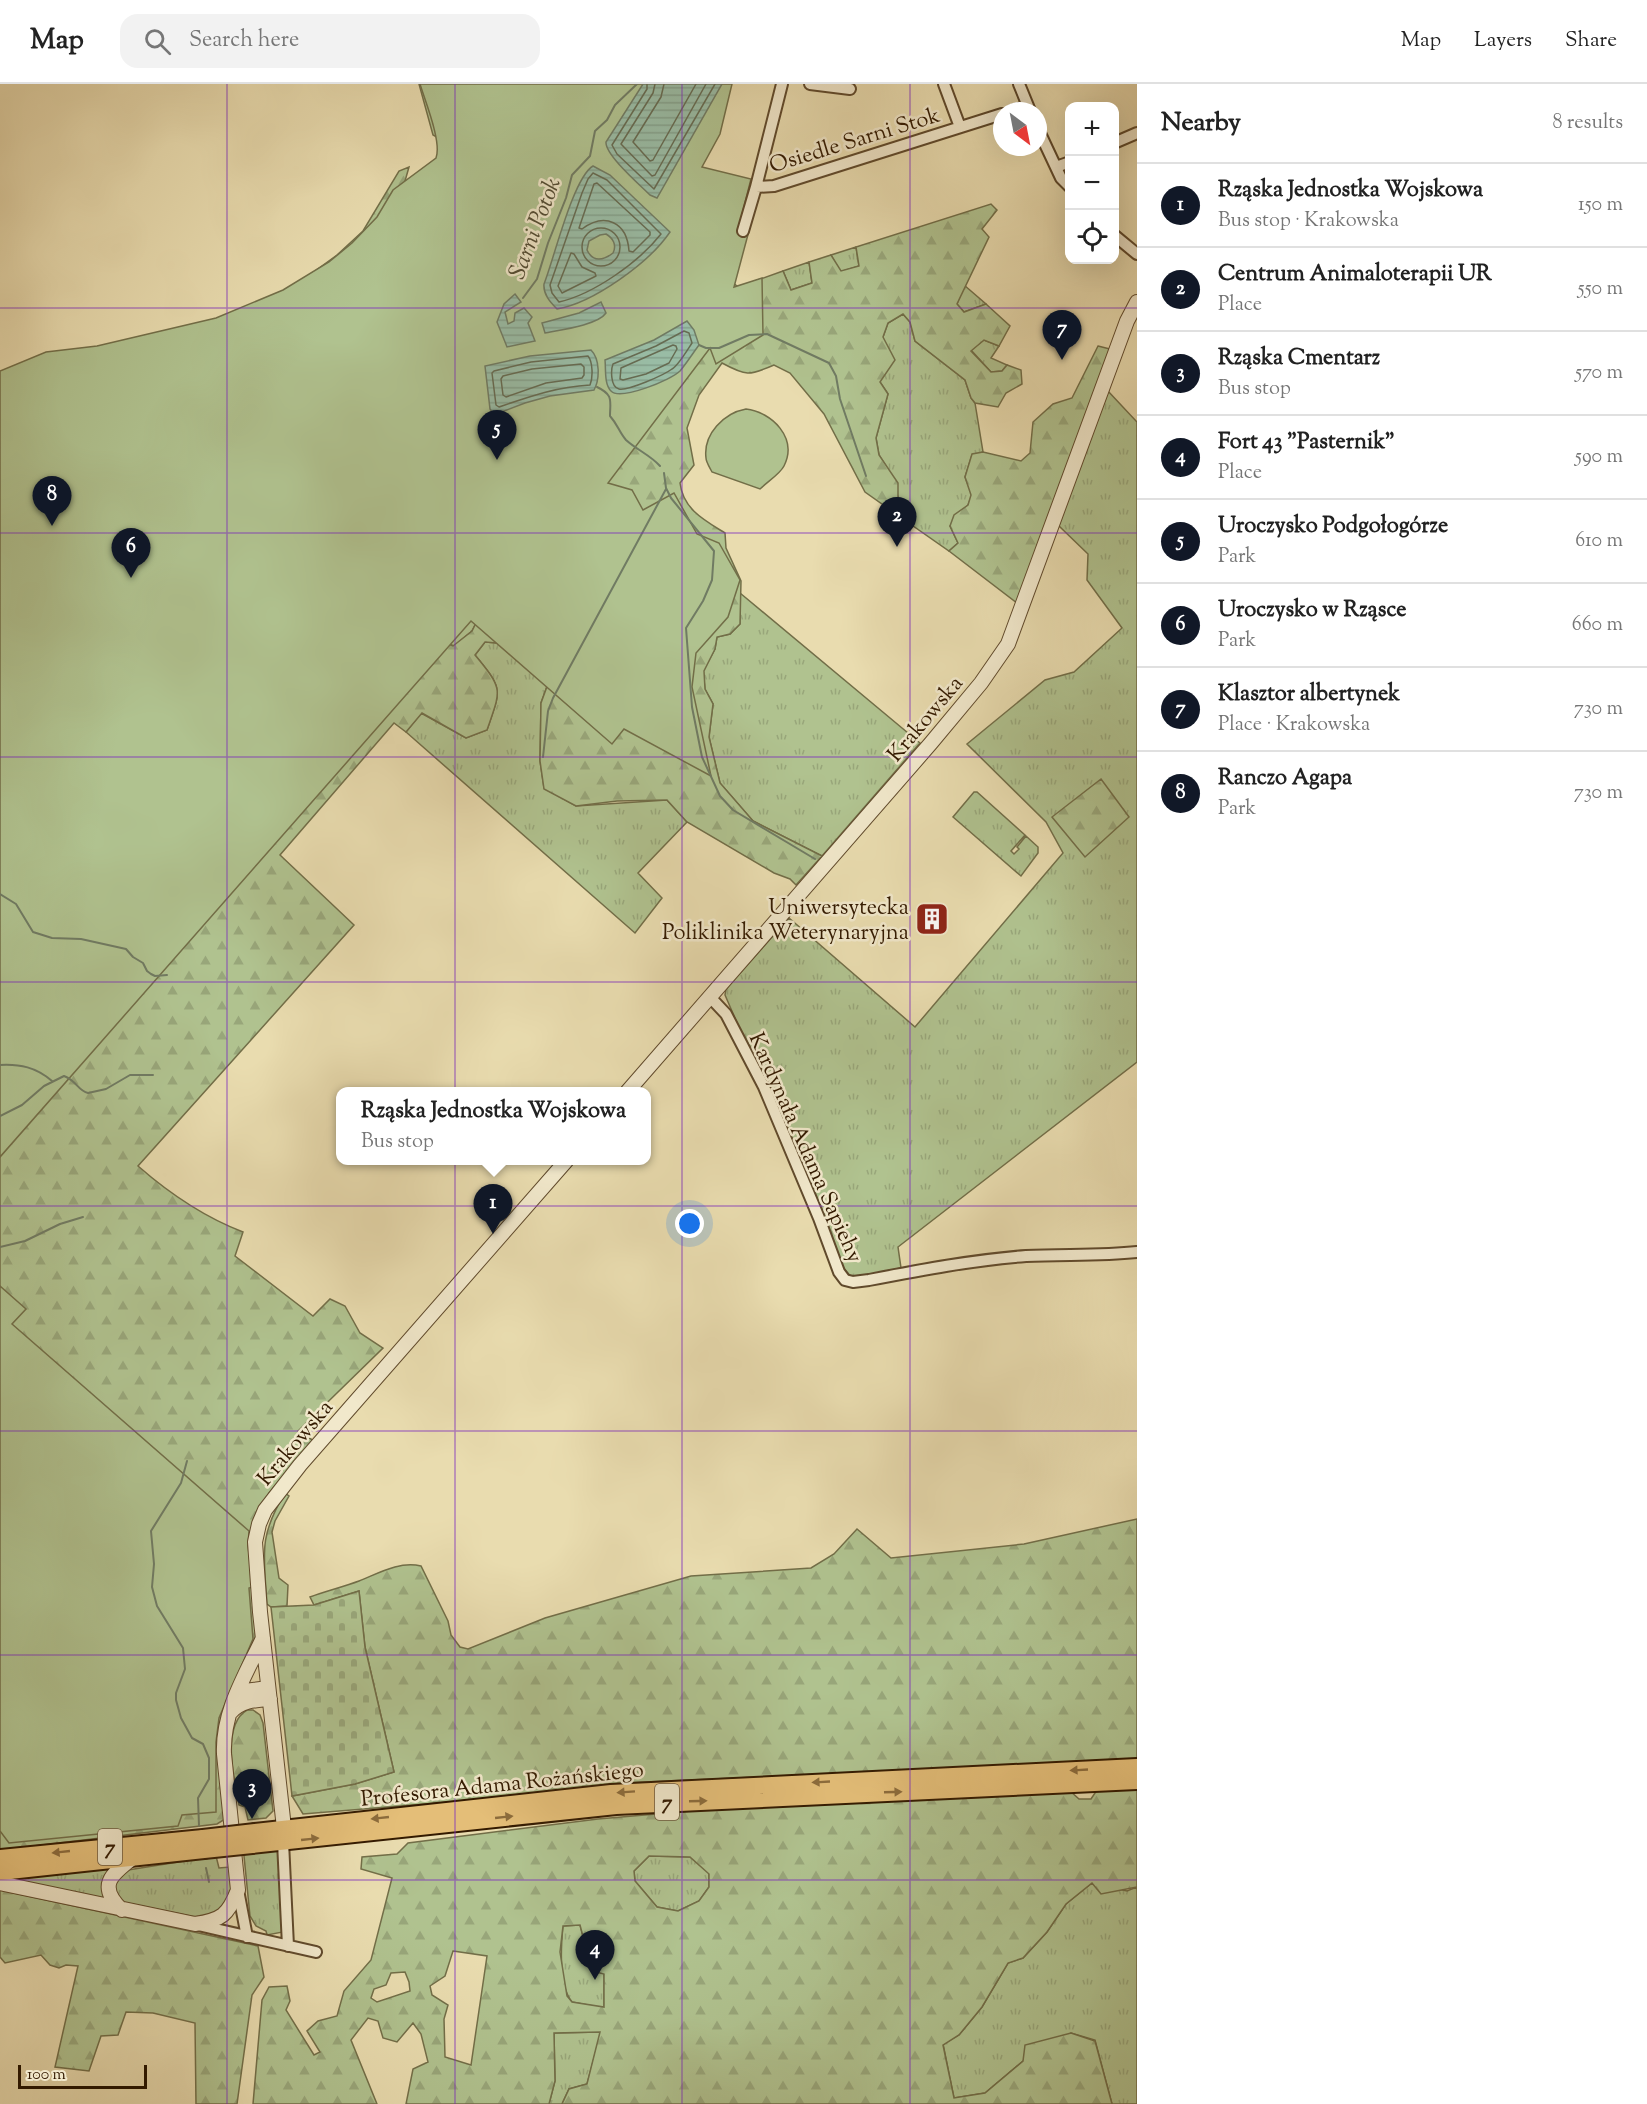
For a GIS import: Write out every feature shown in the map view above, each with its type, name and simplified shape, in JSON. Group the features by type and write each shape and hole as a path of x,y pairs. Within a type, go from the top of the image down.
{"main road":[{"name":"Profesora Adama Rożańskiego","path":"283,1835 643,1791 1137,1767"},
{"name":"Profesora Adama Rożańskiego","path":"8,1857 204,1844 616,1806 1137,1781"},
{"name":"Profesora Adama Rożańskiego","path":"0,1872 134,1857 204,1844"}],"street":[{"name":"Osiedle Sarni Stok","path":"782,84 756,187 774,186 993,117"},
{"path":"810,84 850,89"},
{"name":"Osiedle Sarni Stok","path":"944,84 960,127"},
{"path":"1019,84 1026,102"},
{"path":"1119,141 1137,133"},
{"path":"1047,148 1065,182"},
{"path":"1056,167 1065,164"},
{"path":"743,231 756,187"},
{"path":"1119,239 1137,254"},
{"name":"Krakowska","path":"631,1087 932,743 981,683 1008,644 1127,321 1137,302"},
{"name":"Kardynała Adama Sapiehy","path":"710,997 726,1014 768,1096 825,1231 838,1270 845,1280 853,1282 869,1280 998,1259 1048,1255 1102,1256 1137,1252"},
{"name":"Krakowska","path":"283,1835 255,1542 258,1524 265,1510 300,1465 563,1165"},
{"path":"247,1937 238,1890 224,1754 226,1726 236,1695 263,1637"},
{"path":"236,1695 244,1691 269,1694"},
{"path":"230,1713 236,1706 269,1694"},
{"path":"283,1835 288,1946"},
{"path":"122,1910 111,1898 108,1884 115,1872 134,1857"},
{"path":"0,1883 316,1952"},
{"path":"195,1924 214,1921 221,1917 231,1906 238,1890"}],"green space":[{"path":"419,84 643,84 728,278 738,287 783,271 791,290 812,283 809,262 831,255 841,271 859,266 856,247 991,204 997,210 982,229 989,237 957,304 964,312 986,304 1010,326 999,346 984,340 971,351 991,372 1002,371 1007,365 1021,370 1022,384 1006,393 998,407 975,403 965,380 915,341 910,322 903,314 888,323 883,337 895,360 880,382 888,394 876,438 879,455 898,483 898,497 911,514 906,521 865,492 824,414 790,373 774,365 748,373 722,363 699,395 687,428 694,465 680,483 682,492 685,500 696,513 725,533 726,548 741,581 740,624 730,634 717,637 715,649 704,671 705,689 713,704 709,737 720,783 753,821 822,856 796,885 790,879 774,873 687,822 667,800 617,801 576,806 544,789 540,761 541,703 565,637 624,508 427,635 453,646 472,631 484,607 509,644 485,642 475,655 491,676 497,690 495,706 487,730 466,738 422,713 406,732 394,723 280,855 354,925 138,1166 188,1204 243,1232 235,1256 313,1316 330,1299 345,1306 360,1333 383,1348 298,1431 314,1441 269,1493 253,1523 248,1549 257,1634 220,1722 218,1734 218,1758 225,1819 217,1824 0,1850 0,1017 208,349 337,255 363,231 399,171 409,167 403,188 453,146 433,135"},
{"path":"420,84 732,84 720,134 702,167 751,179 738,230 750,227 734,287 762,278 763,335 716,364 710,348 608,483 632,490 643,510 674,493 697,534 719,543 740,580 728,617 696,653 692,687 711,776 624,729 612,744 471,621 0,1157 0,371 46,352 97,346 216,318 283,290 329,262 352,243 377,217 393,190 436,158 435,132"},
{"path":"856,247 859,266 840,272 831,255"},
{"path":"809,262 812,283 791,290 783,271"},
{"path":"964,285 986,304 964,312 957,304"},
{"path":"903,314 910,322 915,341 965,380 975,403 983,452 972,455 965,477 972,495 968,505 950,526 958,543 949,551 906,521 910,513 898,497 886,466 879,455 876,438 888,394 880,382 883,337 888,323"},
{"path":"984,340 999,346 991,358 1007,365 1002,371 991,372 971,350"},
{"path":"1098,346 1110,349 1017,603 949,551 958,543 950,526 954,515 968,505 971,495 965,477 972,454 983,452 1021,461 1030,453 1033,422 1053,404 1072,398"},
{"path":"1107,390 1137,422 1137,1062 898,1247 901,1268 852,1278 842,1266 725,995 726,989 789,918 915,1027 1063,853 1046,822 967,744 1045,680 1074,672 1122,628 1087,580 1088,554 1058,525"},
{"path":"746,409 765,415 773,421 785,436 788,446 784,466 760,489 712,472 706,460 708,441 717,426 730,415"},
{"path":"607,485 628,491 624,508 582,611 550,606 540,625 565,637 541,703 540,761 544,788 576,806 667,800 687,822 638,873 662,898 635,933 406,732 421,713 466,738 487,730 495,706 497,690 491,676 475,655 485,642 509,644 512,636 525,622 524,595 512,593 505,600 484,607 472,631 454,646 427,635 423,598 443,587 452,555 476,540 498,514 560,492"},
{"path":"740,593 920,743 822,856 753,821 720,783 709,737 713,704 705,689 703,671 715,649 717,637 730,634 740,624"},
{"path":"1101,779 1129,817 1085,857 1052,817"},
{"path":"974,792 977,792 1025,835 1011,851 1014,854 1026,836 1038,847 1038,853 1021,876 953,817"},
{"path":"0,1286 26,1309 12,1324 249,1531 248,1546 253,1587 249,1588 253,1639 219,1718 216,1742 216,1812 182,1815 178,1826 9,1843 0,1831"},
{"path":"285,1493 289,1496 275,1521 272,1532 279,1578 288,1585 287,1606 271,1607 267,1604 265,1547 270,1522"},
{"path":"1137,1519 1137,1760 622,1783 497,1798 303,1814 292,1796 355,1784 394,1772 365,1647 359,1591 314,1605 310,1597 389,1569 405,1565 421,1566 448,1621 451,1635 460,1647 468,1649 545,1618 691,1576 811,1568 834,1554 857,1529 891,1558 1024,1544"},
{"path":"359,1591 365,1647 394,1772 355,1784 292,1796 271,1607 314,1605"},
{"path":"247,1710 253,1710 260,1715 263,1723 273,1811 266,1818 248,1820 245,1807 239,1805 231,1754 234,1728 239,1717"},
{"path":"1069,1790 1079,1799 1091,1799 1097,1790 1137,1790 1137,1887 1101,1894 1092,1883 1066,1904 1047,1932 1023,1958 1008,1963 982,2007 959,2035 943,2045 954,2098 985,2093 1023,2061 1025,2045 1071,2033 1095,2041 1112,2104 562,2104 569,2089 587,2084 600,2032 554,2033 555,2081 549,2104 406,2104 413,2069 428,2062 421,2034 413,2023 397,2042 383,2038 378,2021 368,2018 351,2040 377,2104 253,2104 262,2000 269,1987 287,1986 290,2001 286,2010 314,2055 320,2052 307,2031 318,2021 337,2016 344,1991 371,1960 392,1878 361,1869 362,1857 397,1854 408,1843 598,1819 738,1807","holes":["649,1856 690,1857 709,1874 709,1887 699,1901 678,1911 657,1907 635,1881 634,1871","580,1925 592,1971 604,1974 604,2007 572,2002 567,1996 560,1952 563,1926","453,1951 487,1956 471,2065 445,2057 444,2019 448,2005 432,1995 430,1986 445,1976","405,1972 410,1991 377,2002 371,1998 374,1989 386,1985 391,1973"]},
{"path":"278,1848 283,1932 267,1935 266,1931 256,1926 250,1916 244,1856 246,1853"},
{"path":"216,1856 219,1868 230,1867 231,1894 219,1910 200,1918 122,1902 114,1890 116,1877 128,1870"},
{"path":"649,1856 690,1857 709,1873 709,1887 699,1901 678,1911 657,1907 635,1881 634,1871"},
{"path":"111,1867 105,1879 105,1900 4,1879"},
{"path":"1092,1883 1127,1891 1137,1887 1137,2104 1112,2104 1095,2040 1071,2033 1023,2061 985,2093 954,2098 943,2044 959,2035 982,2007 1008,1963 1023,1958 1047,1932 1066,1904"},
{"path":"0,1890 258,1946 264,1977 252,1995 237,2104 196,2104 195,2023 153,2013 126,2012 118,2035 101,2036 89,2071 55,2067 78,1966 66,1965 59,1968 50,1965 41,1955 5,1963 0,1957"},
{"path":"580,1925 592,1971 604,1973 604,2008 572,2002 564,1986 562,1976 563,1926"},
{"path":"601,2032 587,2084 569,2089 562,2104 549,2104 555,2081 554,2033"}],"water":[{"path":"643,84 722,84 657,198 650,195 624,170 607,148 606,142"},
{"path":"593,166 610,175 670,232 649,256 619,280 587,299 557,309 546,294 544,284 571,202 586,173","holes":["606,234 614,245 613,253 602,259 595,259 587,250 589,241"]},
{"path":"515,294 521,302 505,312 508,324 514,321 515,313 524,308 532,317 528,323 535,341 507,347 497,322 504,304"},
{"path":"601,302 606,313 595,321 545,333 542,323 579,313"},
{"path":"687,321 694,330 699,345 680,371 657,384 634,391 616,393 611,391 606,380 605,360 654,340"},
{"path":"591,350 596,358 598,369 594,390 550,396 499,413 492,412 490,409 485,366 530,356"}],"waterway":[{"name":"Sarni Potok","path":"523,298 537,279 572,175 590,156 595,131 607,120 615,105 637,84"},
{"path":"699,345 706,348 719,348 749,335 767,334 829,363 836,376 840,399 866,476"},
{"path":"597,387 609,396 610,416 624,437 660,466"},
{"path":"664,473 666,488 671,498 714,551 712,580 703,601 686,628 692,707 702,757 720,796 733,810 815,859"},
{"path":"543,757 548,711 553,698 666,489"},
{"path":"0,894 16,904 33,932 52,938 81,939 126,949 143,963 151,974 167,975"},
{"path":"0,1065 28,1067 52,1081"},
{"path":"0,1116 22,1105 44,1086 64,1076 88,1093 106,1089 130,1075 153,1075"},
{"path":"0,1247 25,1241 60,1224 83,1217"},
{"path":"187,1461 181,1483 151,1531 154,1564 152,1587 157,1606 183,1648 185,1669 176,1693 181,1718 192,1738 203,1744 209,1758 209,1779 198,1798 199,1826"},
{"path":"206,1868 209,1882"}],"place":[{"name":"Klasztor albertynek","path":"1062,360"},
{"name":"Uroczysko Podgołogórze","path":"497,460"},
{"name":"Ranczo Agapa","path":"52,526"},
{"name":"Centrum Animaloterapii UR","path":"897,547"},
{"name":"Uroczysko w Rząsce","path":"131,578"},
{"name":"Uniwersytecka Poliklinika Weterynaryjna","path":"932,919"},
{"name":"Rząska Jednostka Wojskowa","path":"493,1234"},
{"name":"Rząska Cmentarz","path":"252,1819"},
{"name":"Fort 43 \"Pasternik\"","path":"595,1980"}]}
